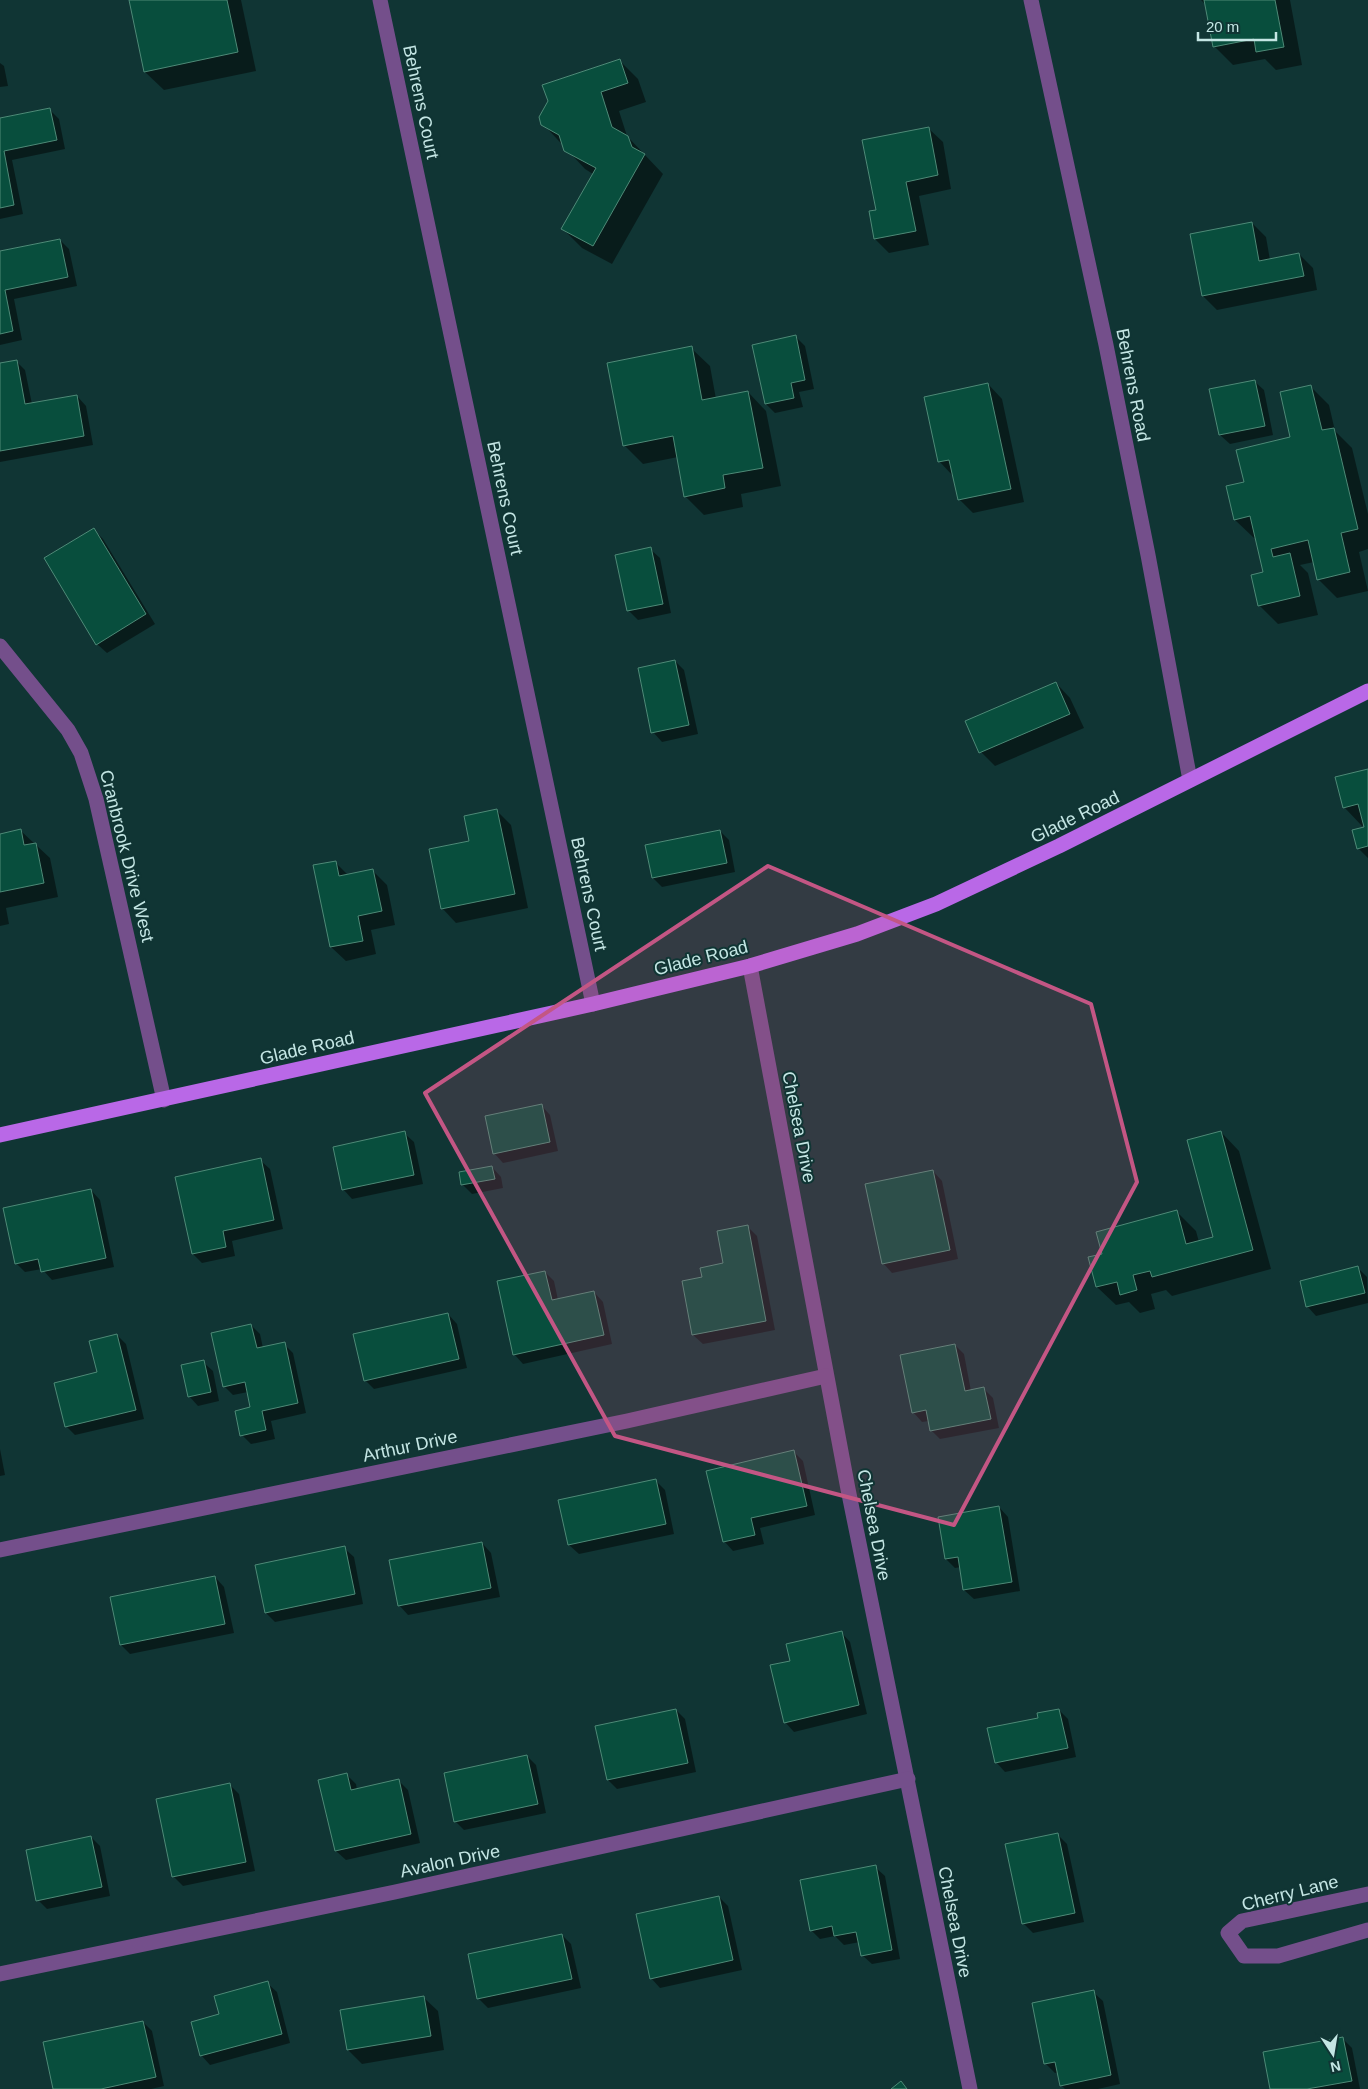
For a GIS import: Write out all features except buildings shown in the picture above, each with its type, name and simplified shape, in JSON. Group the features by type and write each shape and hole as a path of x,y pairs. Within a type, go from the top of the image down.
{"main road":[{"name":"Glade Road","path":"0,1135 593,1004 750,966 857,934 936,904 1059,846 1368,692"}],"street":[{"name":"Behrens Court","path":"380,0 593,1004"},
{"name":"Behrens Road","path":"1031,0 1108,354 1190,780"},
{"name":"Cranbrook Drive West","path":"0,646 68,730 81,753 96,799 164,1100"},
{"name":"Chelsea Drive","path":"750,966 848,1489 970,2089"},
{"name":"Arthur Drive","path":"0,1550 627,1421 826,1376"},
{"name":"Avalon Drive","path":"0,1974 395,1892 908,1779"},
{"name":"Cherry Lane","path":"1368,1894 1242,1921 1228,1933 1244,1956 1278,1956 1368,1930"}],"highlighted area":[{"path":"768,866 1091,1004 1137,1182 954,1525 615,1436 425,1093"}]}
